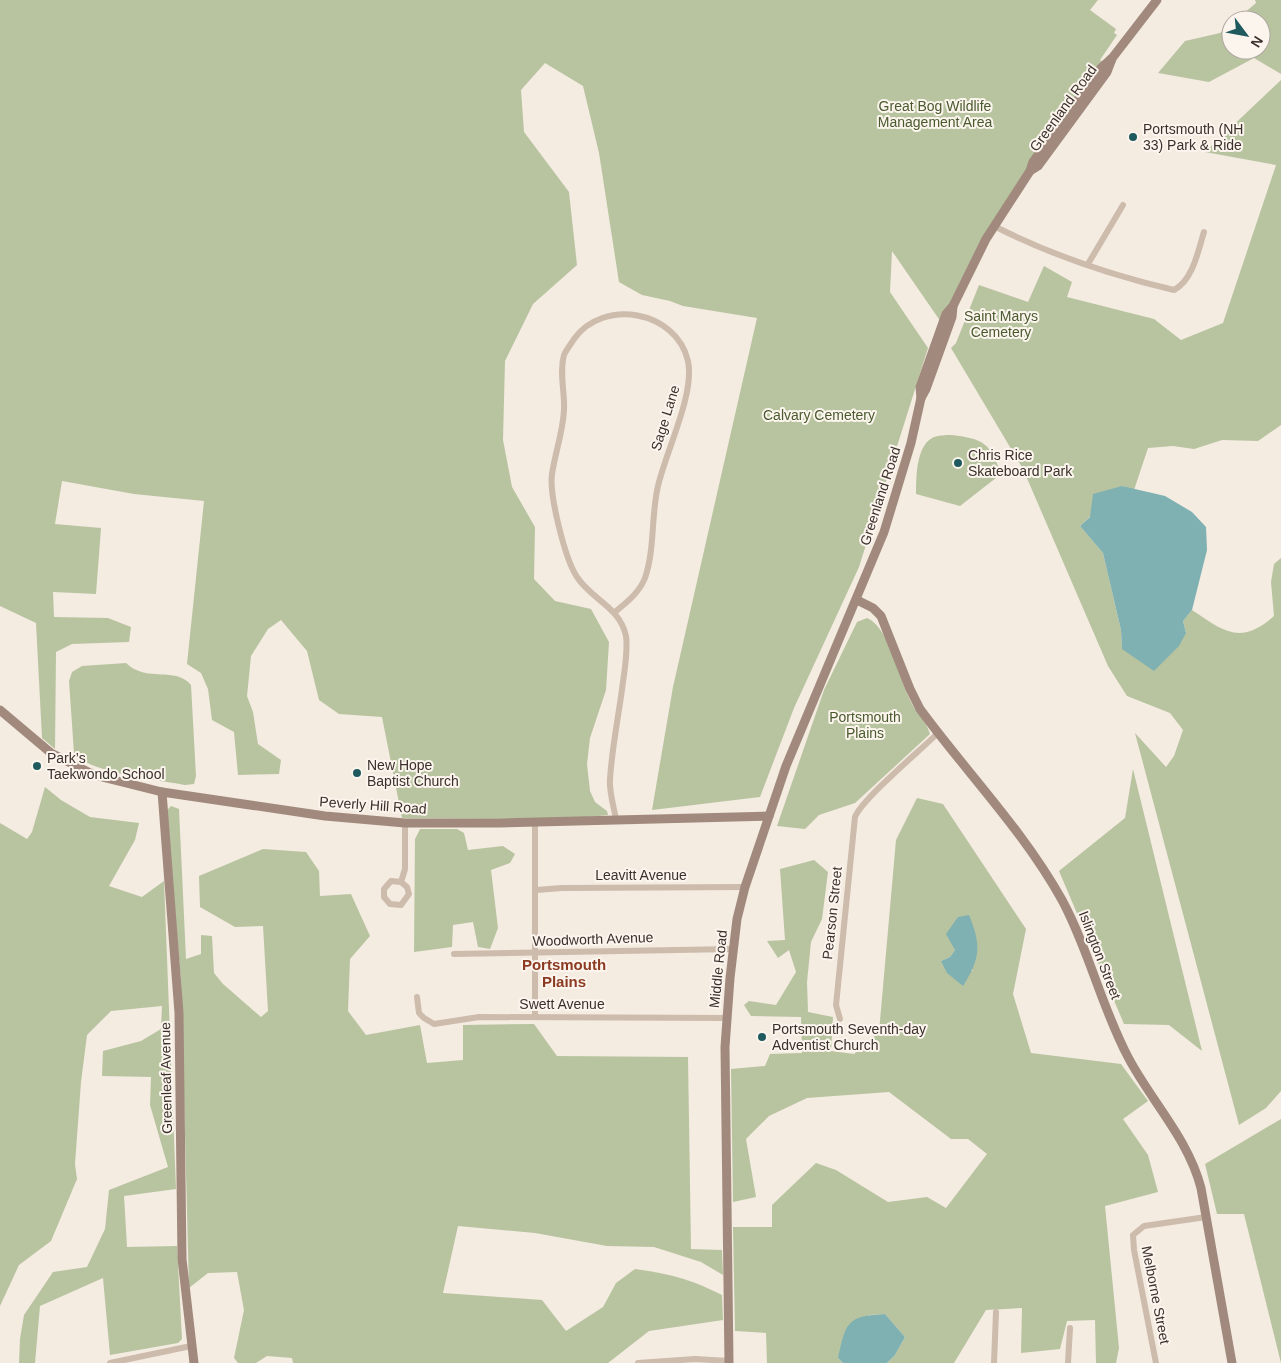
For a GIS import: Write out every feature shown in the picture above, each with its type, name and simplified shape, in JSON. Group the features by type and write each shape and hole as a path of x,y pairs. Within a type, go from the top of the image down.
{"street":[{"name":"Greenland Road","path":"857,600 893,505 921,398 926,389 946,314 953,306 994,226 1030,171 1038,166 1101,80 1113,57 1157,0"},
{"path":"1088,264 1123,205"},
{"path":"994,226 1026,241 1127,278 1174,290 1181,286 1187,278 1204,232"},
{"name":"Sage Lane","path":"615,612 634,596 646,575 658,488 688,389 690,370 681,343 672,333 650,318 638,315 613,315 596,320 579,332 564,354 562,383 564,411 552,476 559,523 572,568 587,590 615,612 623,628 626,645 610,781 616,820"},
{"name":"Islington Street","path":"857,600 873,608 884,622 912,694 920,709 1023,840 1062,900 1082,940 1107,1013 1126,1054 1193,1161 1206,1218 1232,1363"},
{"name":"Middle Road","path":"729,1362 724,1084 726,1018 733,949 745,887 769,816 806,713 857,600"},
{"name":"Peverly Hill Road","path":"0,710 51,753 78,769 117,782 162,792 324,816 405,823 769,816"},
{"name":"Pearson Street","path":"840,1019 836,1005 852,842 858,810 939,732"},
{"name":"Greenleaf Avenue","path":"162,792 179,1013 182,1259 194,1363"},
{"path":"535,822 537,953 535,1017"},
{"path":"401,882 405,869 405,823"},
{"path":"391,882 401,882 408,890 407,899 401,905 390,904 384,897 384,889 391,882"},
{"name":"Leavitt Avenue","path":"536,890 745,887"},
{"name":"Woodworth Avenue","path":"454,954 733,949"},
{"name":"Swett Avenue","path":"417,997 419,1013 434,1024 479,1017 726,1018"},
{"name":"Melborne Street","path":"1156,1363 1134,1250 1135,1232 1144,1226 1206,1218"},
{"path":"994,1363 996,1312"},
{"path":"1068,1363 1070,1328"},
{"path":"110,1363 192,1346"},
{"path":"638,1363 695,1359 729,1362"}],"green space":[{"path":"0,0 1098,0 1090,10 1116,29 1114,33 1117,35 1100,60 1104,63 983,249 943,325 892,251 890,292 928,348 859,567 794,708 760,797 652,810 673,687 757,318 683,306 642,295 619,282 599,153 583,86 545,63 521,90 524,132 569,192 577,265 533,304 505,361 503,440 512,487 535,527 534,579 555,601 591,609 609,642 606,690 590,738 587,764 590,791 595,802 607,811 608,815 566,819 402,818 382,717 339,714 319,700 307,651 281,620 268,629 251,656 247,696 253,712 258,744 281,760 279,774 238,775 234,732 212,720 208,689 201,673 187,664 204,501 134,494 62,481 55,524 101,528 96,594 53,592 54,617 108,618 131,627 129,642 72,644 56,652 55,749 42,738 36,623 0,606"},
{"path":"1255,0 1281,0 1281,74 1257,60 1271,60 1271,10 1248,10 1256,3"},
{"path":"1220,33 1221,60 1250,60 1209,82 1158,73 1185,41"},
{"name":"Saint Marys Cemetery","path":"1281,80 1281,425 1258,441 1222,440 1194,449 1173,446 1148,448 1134,490 1122,486 1080,526 1103,553 1121,630 1122,649 1186,633 1183,621 1192,610 1223,629 1242,633 1252,631 1274,616 1271,582 1274,564 1281,558 1281,1091 1266,1108 1239,1125 1135,733 1166,767 1174,756 1183,730 1170,713 1127,696 1108,666 1023,469 951,348 956,343 979,285 1028,302 1044,266 1072,282 1067,297 1154,319 1181,340 1223,323 1276,165 1205,152"},
{"name":"Chris Rice Skateboard Park","path":"952,435 972,438 984,444 993,455 1001,474 960,506 916,494 918,463 923,448 932,438"},
{"name":"Portsmouth Plains","path":"867,618 875,623 888,643 910,700 926,724 930,734 855,803 819,815 805,829 777,826 824,690 857,622"},
{"path":"126,663 142,672 177,676 185,679 191,685 196,776 194,784 185,785 109,771 82,760 74,753 69,681 72,672 82,666"},
{"path":"1133,769 1202,1051 1169,1025 1124,1024 1059,871 1125,818"},
{"path":"45,787 61,800 90,817 139,823 135,840 109,886 142,897 164,881 176,1189 124,1196 127,1247 177,1246 182,1339 178,1343 110,1355 103,1278 40,1306 35,1363 19,1363 24,1315 53,1272 87,1267 105,1229 109,1190 168,1167 150,1105 151,1077 102,1076 103,1051 141,1041 161,1029 162,1006 111,1011 87,1035 81,1082 75,1164 77,1179 51,1241 19,1265 0,1306 0,823 27,839 32,832"},
{"path":"917,798 943,804 1026,929 1013,994 1031,1053 1121,1064 1148,1101 1123,1119 1148,1155 1158,1192 1105,1206 1119,1348 1116,1363 1096,1363 1095,1320 1067,1321 1060,1349 1021,1353 1022,1308 986,1310 954,1363 887,1363 895,1355 905,1337 885,1314 869,1315 838,1358 843,1363 767,1363 766,1333 735,1331 733,1227 772,1227 772,1205 816,1163 836,1170 888,1202 927,1197 946,1208 987,1154 968,1139 951,1139 889,1092 807,1098 769,1116 746,1139 756,1197 733,1202 731,1069 765,1066 770,1054 802,1053 801,1017 751,1016 744,1005 749,1001 776,1005 796,972 789,950 778,958 767,941 785,940 780,869 814,860 828,872 822,919 811,942 807,982 808,1012 833,1017 831,1051 854,1054 879,1032 896,840","holes":["953,943 973,971 941,961 950,957 955,950"]},
{"path":"171,806 179,809 186,959 201,954 201,935 212,936 214,973 223,984 261,1017 268,1011 263,926 235,927 200,907 199,876 263,849 306,852 319,871 320,896 351,894 370,936 350,959 348,1011 366,1035 420,1025 427,1063 463,1060 463,1025 534,1024 557,1056 688,1057 691,1249 722,1250 723,1275 701,1262 654,1247 607,1246 535,1233 458,1226 443,1293 542,1300 566,1331 603,1307 616,1283 635,1269 680,1278 722,1295 723,1320 649,1331 608,1363 293,1363 292,1358 267,1356 256,1363 238,1363 234,1358 244,1310 237,1272 208,1273 189,1288 181,980 166,811"},
{"path":"420,829 457,829 464,833 468,850 503,846 515,854 510,863 491,870 498,928 490,949 478,947 473,922 453,925 452,947 414,952 415,839"},
{"path":"1281,1119 1281,1363 1244,1214 1217,1214 1205,1164"}],"water":[{"path":"1122,486 1165,496 1192,512 1206,527 1207,550 1192,610 1183,621 1186,633 1179,646 1154,671 1122,649 1121,630 1103,553 1080,526 1090,517 1093,494"},
{"path":"969,915 976,934 977,951 973,967 963,986 947,973 941,961 950,957 955,950 946,934 958,917"},
{"path":"885,1314 905,1337 895,1355 887,1363 843,1363 838,1358 843,1337 850,1324 862,1317"}],"place":[{"name":"Portsmouth (NH 33) Park & Ride","path":"1133,137"},
{"name":"Chris Rice Skateboard Park","path":"958,463"},
{"name":"Park’s Taekwondo School","path":"37,766"},
{"name":"New Hope Baptist Church","path":"357,773"},
{"name":"Portsmouth Seventh-day Adventist Church","path":"762,1037"}],"district":[{"name":"Portsmouth Plains","path":"564,974"}],"park label":[{"name":"Great Bog Wildlife Management Area","path":"935,114"},
{"name":"Calvary Cemetery","path":"819,415"}]}
